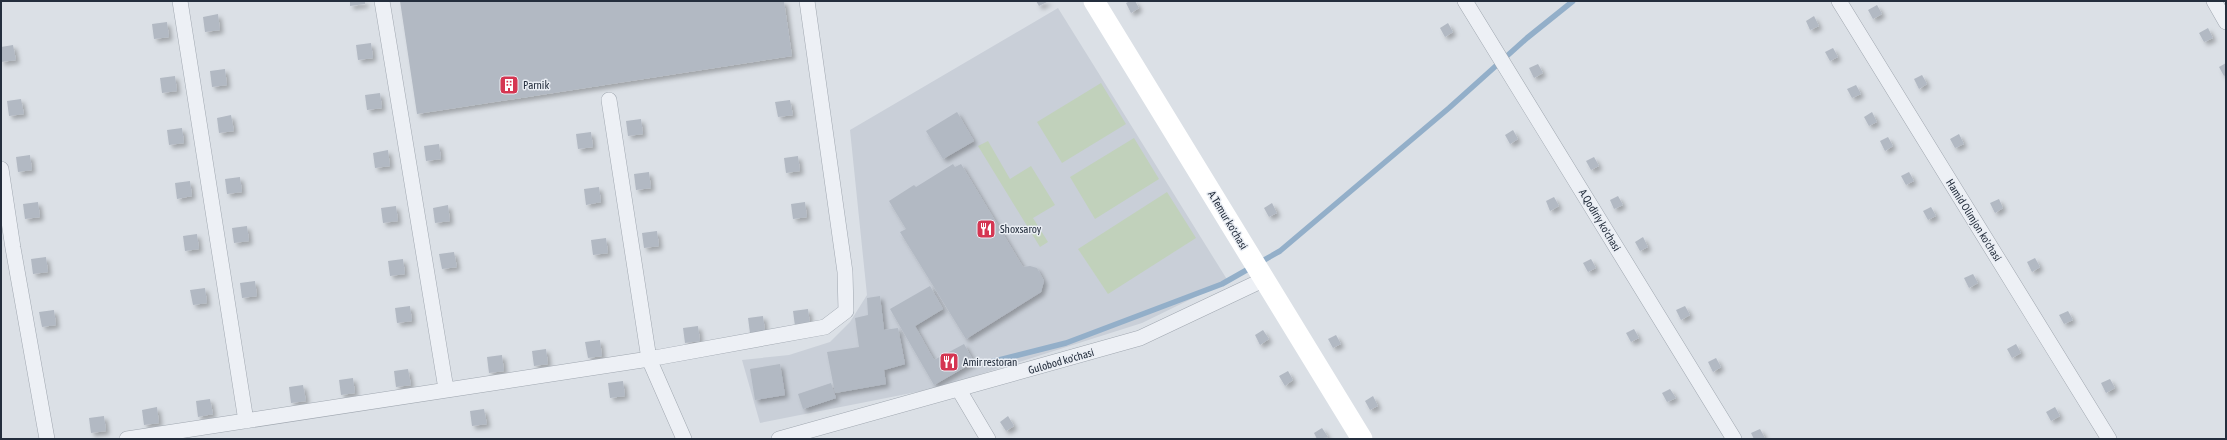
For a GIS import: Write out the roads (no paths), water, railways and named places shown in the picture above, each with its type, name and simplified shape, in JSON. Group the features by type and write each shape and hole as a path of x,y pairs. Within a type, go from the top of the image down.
{"main road":[{"name":"A.Temur ko'chasi","path":"1094,1 1362,439"}],"street":[{"path":"180,1 246,421"},
{"path":"382,1 446,389"},
{"path":"128,439 649,359 825,327 846,311 845,272 807,1"},
{"name":"A.Qodiriy ko'chasi","path":"1466,1 1734,439"},
{"name":"Hamid Olimjon ko'chasi","path":"1838,1 2110,439"},
{"path":"2214,1 2226,22"},
{"path":"608,100 649,359 684,439"},
{"path":"1,169 13,248 47,439"},
{"name":"Gulobod ko'chasi","path":"779,439 959,390 1140,338 1265,279"},
{"path":"959,390 988,439"}],"waterway":[{"path":"991,362 1066,343 1222,284 1280,251 1449,108 1527,38 1573,1"}],"place":[{"name":"Parnik","path":"509,85"},
{"name":"Shoxsaroy","path":"986,229"},
{"name":"Amir restoran","path":"949,362"}]}
